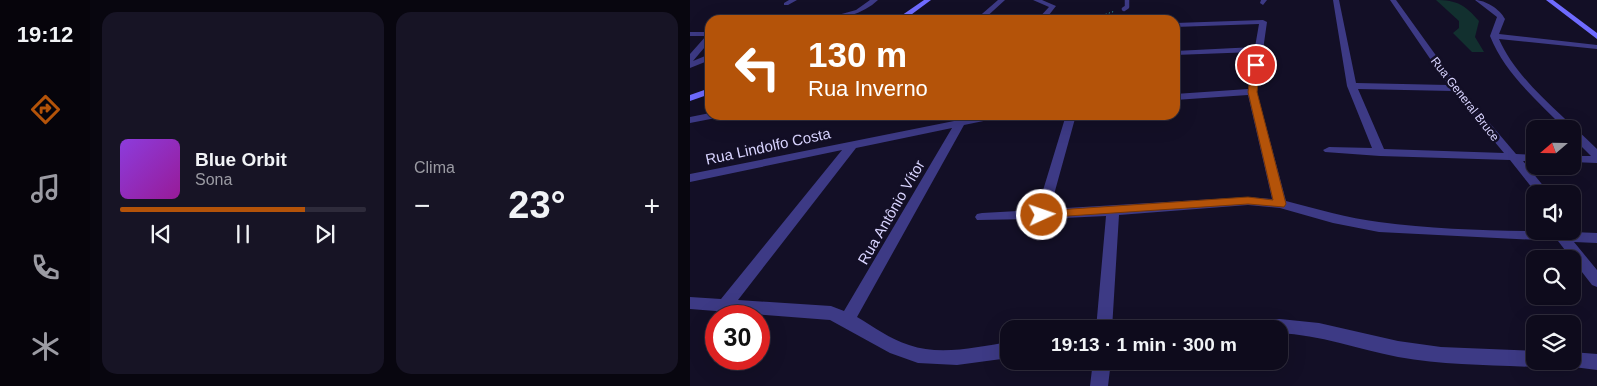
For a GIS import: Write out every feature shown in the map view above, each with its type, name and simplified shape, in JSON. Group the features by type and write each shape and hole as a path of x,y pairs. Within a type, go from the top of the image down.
{"street":[{"path":"786,4 794,0"},
{"path":"870,0 875,0"},
{"path":"843,15 858,11 875,0"},
{"path":"906,15 928,0"},
{"path":"985,15 1002,0"},
{"path":"1036,0 1053,6 1045,15"},
{"path":"1336,0 1352,86 1380,154"},
{"name":"Rua General Bruce","path":"1392,0 1454,88 1536,185"},
{"path":"1478,0 1492,9 1502,19 1494,36 1500,50 1513,68 1562,120"},
{"path":"1550,0 1597,37"},
{"path":"1180,25 1263,22 1252,92 1280,204"},
{"path":"690,34 705,35"},
{"path":"1494,36 1597,47"},
{"path":"690,59 705,41"},
{"path":"1180,53 1259,50"},
{"path":"690,65 705,60"},
{"path":"1352,86 1454,88"},
{"path":"1180,97 1252,92"},
{"path":"690,98 705,93"},
{"path":"690,120 705,117"},
{"name":"Rua Lindolfo Costa","path":"690,178 972,120"},
{"path":"1042,215 1070,120"},
{"name":"Rua Antônio Vítor","path":"848,319 961,122"},
{"path":"1581,139 1597,156"},
{"path":"690,302 725,305 853,144"},
{"path":"1329,150 1380,154 1526,158"},
{"path":"1581,159 1597,160"},
{"path":"982,217 1113,211 1248,201 1280,204 1333,218 1379,227 1446,232 1526,232"},
{"path":"1105,320 1113,211"},
{"path":"1581,238 1597,238"},
{"path":"1572,240 1597,281"},
{"path":"770,308 831,313 848,319 905,352 924,357 955,357 1000,351"},
{"path":"1288,327 1320,330 1407,350 1441,355 1526,359"},
{"path":"1581,361 1597,362"},
{"path":"1099,386 1101,370"}],"lane":[{"path":"1124,9 1127,7 1127,0"}],"path":[{"path":"1105,15 1124,9"}],"green space":[{"path":"1436,0 1460,4 1479,21 1475,37 1484,52 1472,52 1453,33 1459,28 1459,21"}],"route":[{"path":"1042,215 1248,201 1280,204 1252,92 1256,65"}]}
